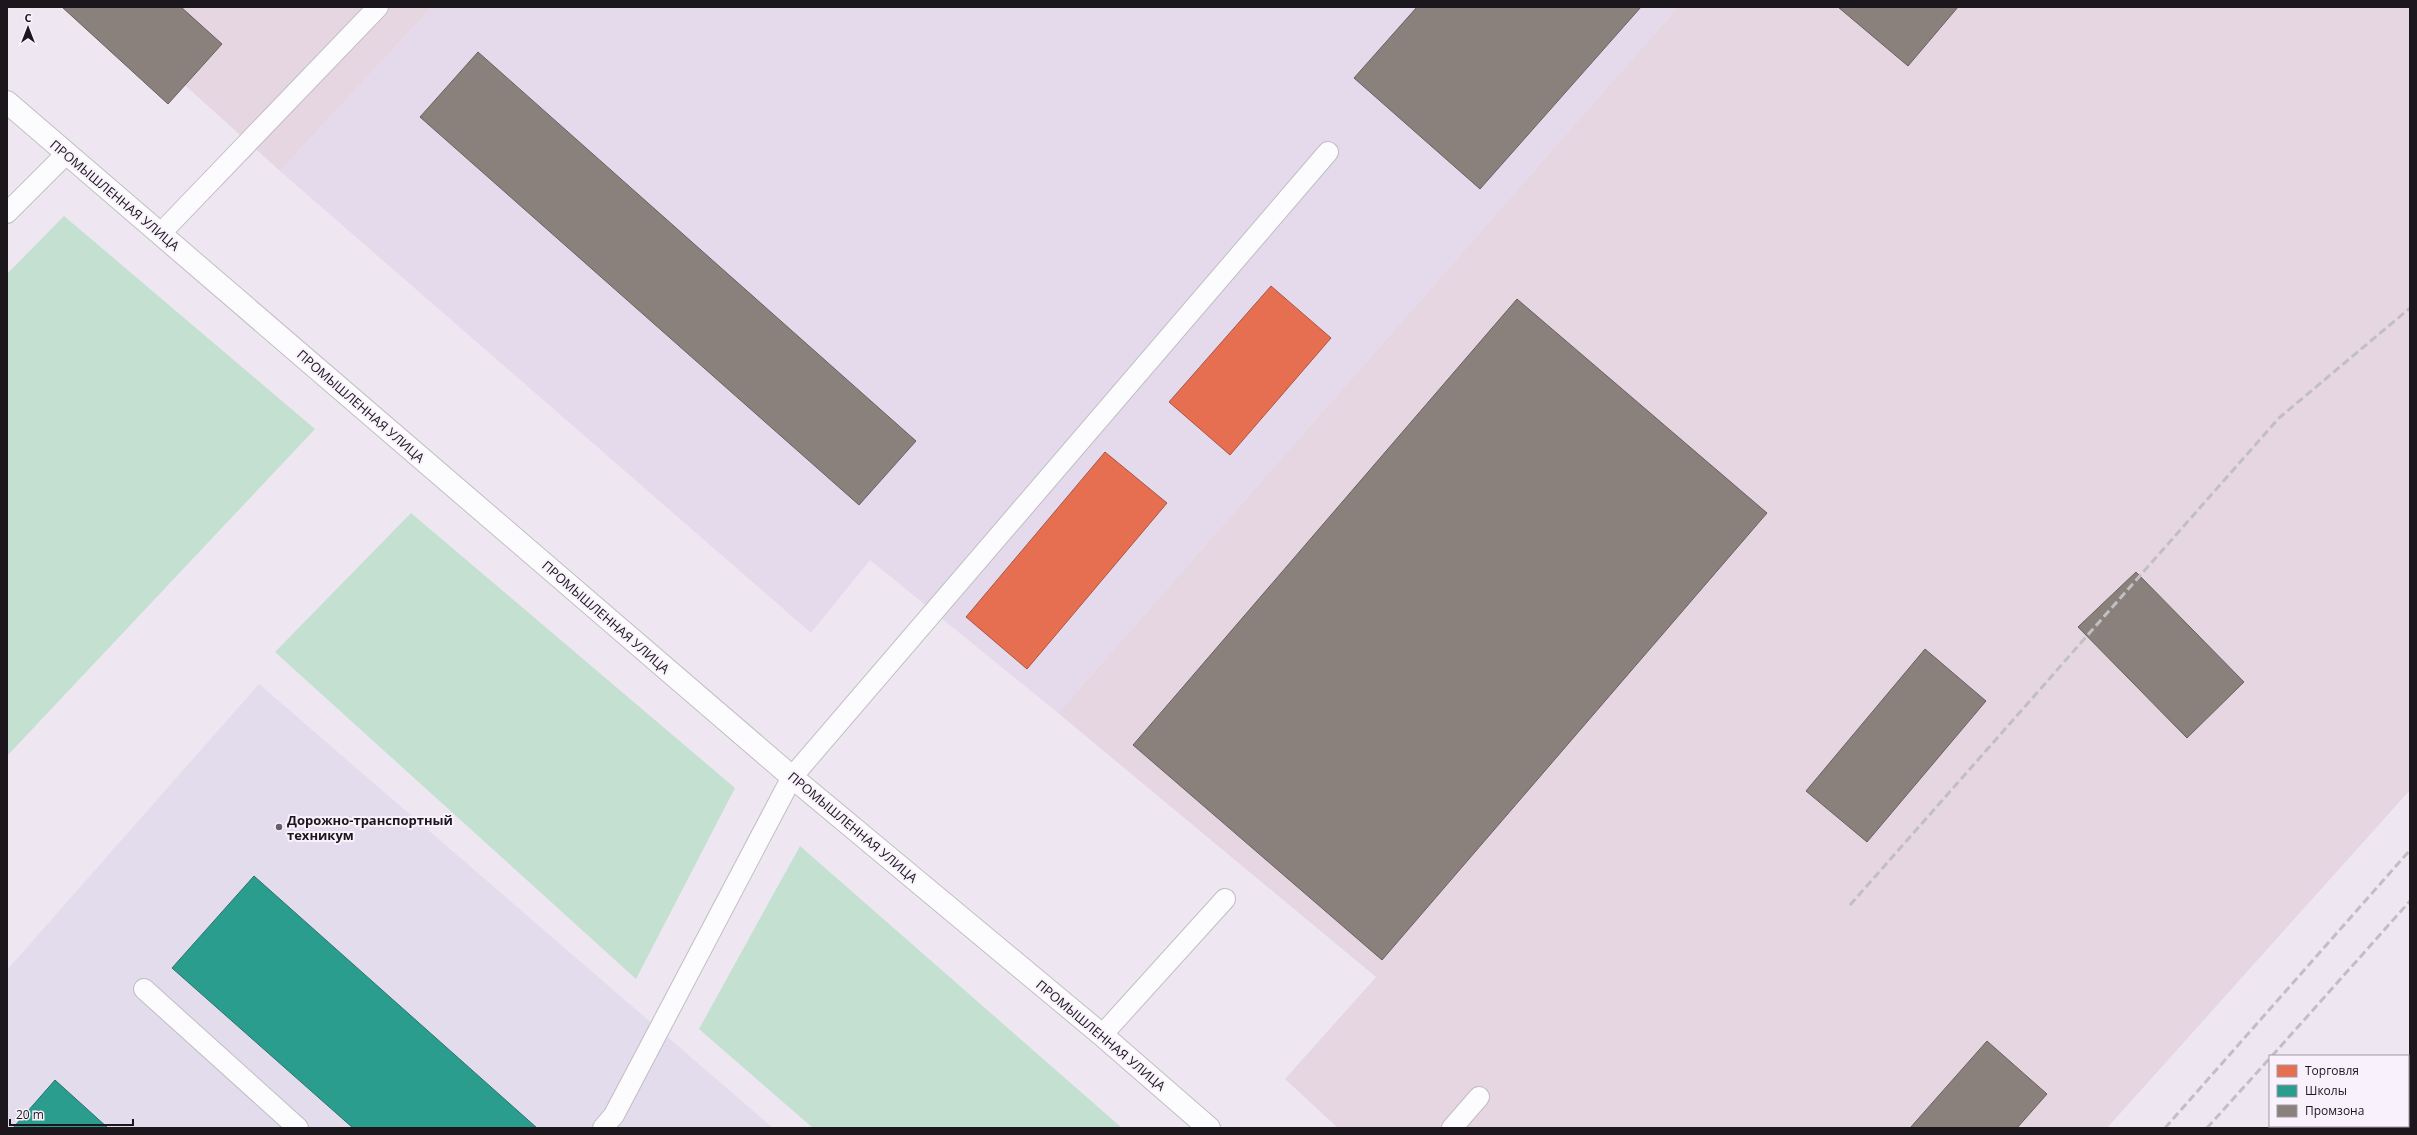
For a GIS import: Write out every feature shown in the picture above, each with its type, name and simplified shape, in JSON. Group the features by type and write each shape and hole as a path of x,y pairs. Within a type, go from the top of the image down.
{"street":[{"name":"ПРОМЫШЛЕННАЯ УЛИЦА","path":"7,102 792,777 1102,1035 1209,1128"}],"lane":[{"path":"161,233 378,7"},
{"path":"603,1128 614,1115 792,777 1328,152"},
{"path":"7,213 66,154"},
{"path":"1102,1035 1225,899"},
{"path":"144,989 298,1128"},
{"path":"1452,1128 1479,1097"}],"shaded area":[{"path":"98,7 432,7 280,171"},
{"path":"432,7 1678,7 1058,713 870,560 811,633 280,171"},
{"path":"1678,7 2410,7 2410,790 2107,1128 1338,1128 1285,1079 1376,977 1058,713"},
{"name":"Дорожно-транспортный техникум","path":"259,684 773,1128 7,1128 7,970"}],"green space":[{"path":"64,216 315,429 7,756 7,274"},
{"path":"411,513 735,788 636,979 275,652"},
{"path":"800,846 1122,1128 813,1128 699,1029"}],"building: Торговля":[{"path":"1271,286 1331,338 1230,455 1169,402"},
{"path":"1105,452 1167,503 1027,669 966,617"}],"building: Школы":[{"path":"254,876 537,1128 353,1128 172,968"},
{"path":"55,1080 108,1128 13,1128"}],"building: Промзона":[{"path":"62,7 181,7 222,44 168,104"},
{"path":"1417,7 1641,7 1480,189 1354,78"},
{"path":"1838,7 1958,7 1908,66"},
{"path":"478,52 916,441 859,505 420,117"},
{"path":"1517,299 1767,513 1382,960 1133,745"},
{"path":"2136,572 2244,682 2187,738 2078,627"},
{"path":"1925,649 1986,701 1867,842 1806,791"},
{"path":"1987,1041 2047,1094 2017,1128 1910,1128"}],"railway":[{"path":"1850,905 2279,418 2410,308"},
{"path":"2165,1128 2410,850"},
{"path":"2273,1055 2410,901"},
{"path":"2207,1128 2269,1059"}],"place":[{"name":"Дорожно-транспортный техникум","path":"279,827"}]}
